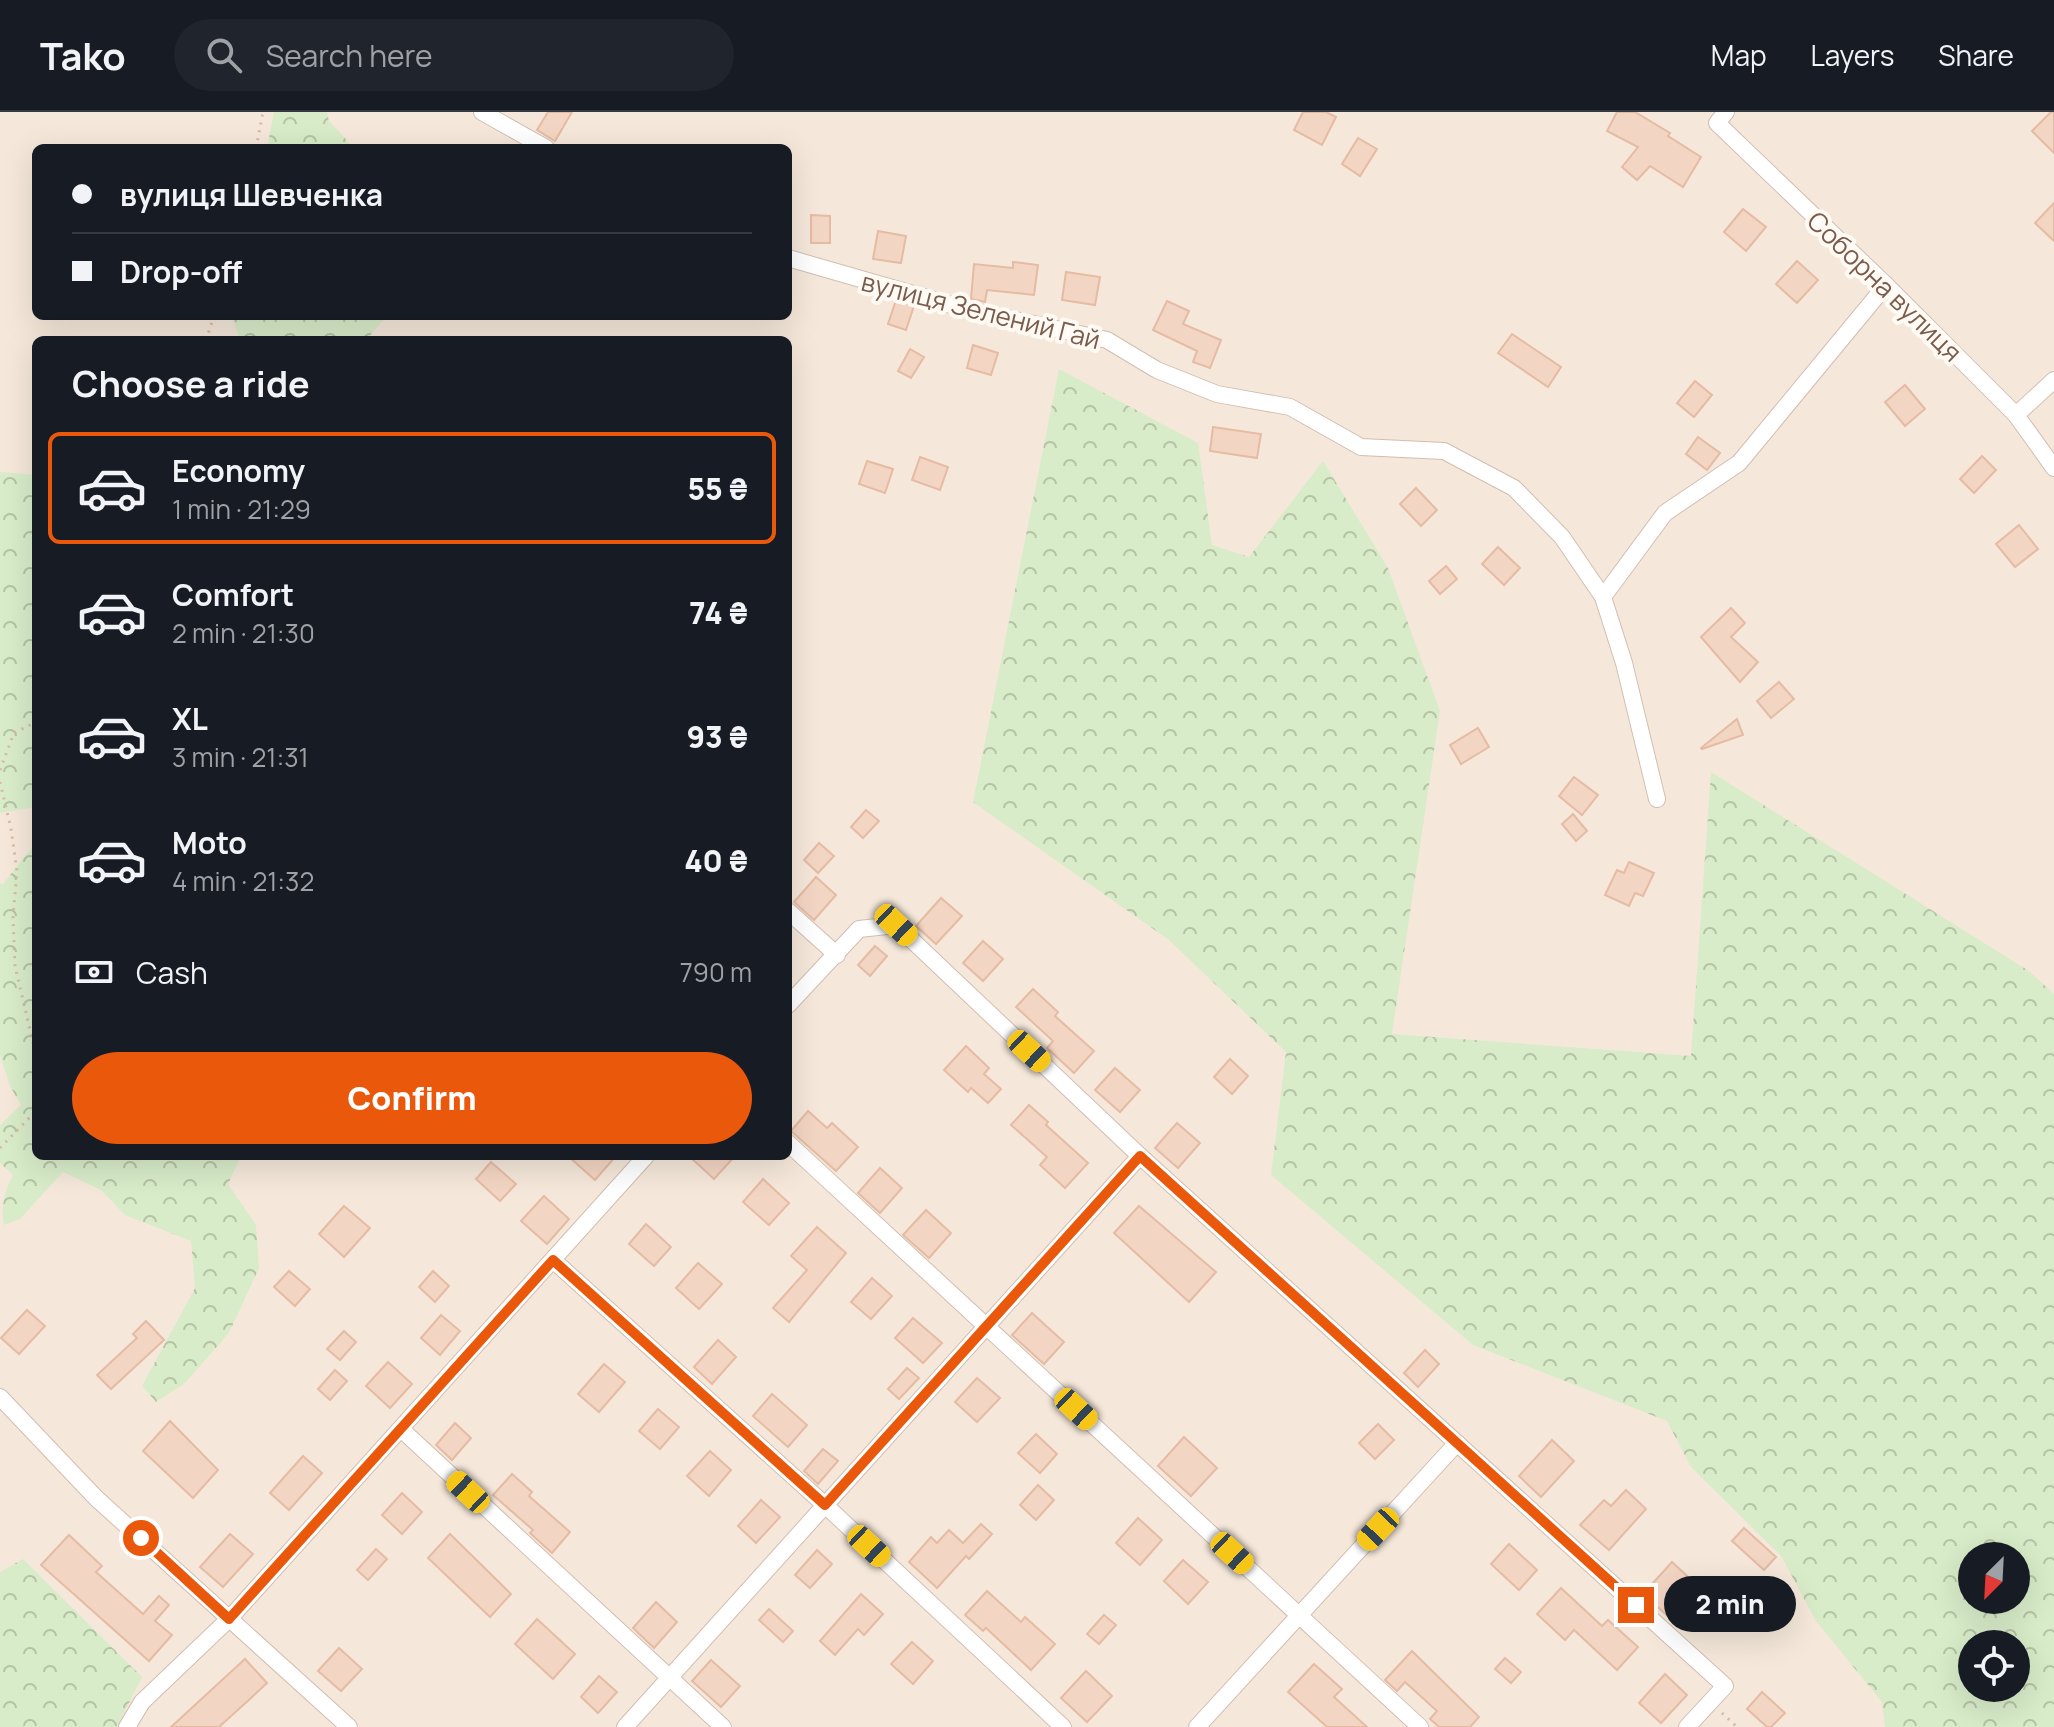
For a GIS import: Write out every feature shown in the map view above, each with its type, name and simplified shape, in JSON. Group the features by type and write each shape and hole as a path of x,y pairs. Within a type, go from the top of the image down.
{"street":[{"path":"482,112 539,144"},
{"name":"Соборна вулиця","path":"1726,112 1717,123 2016,415 2054,468"},
{"name":"вулиця Зелений Гай","path":"792,259 965,309 1107,340 1157,370 1217,394 1290,407 1361,447 1444,451 1514,488 1562,537 1603,597 1624,663 1657,799"},
{"path":"1603,597 1665,513 1739,463 1886,285"},
{"path":"2016,415 2054,380"},
{"path":"792,915 837,955"},
{"path":"792,1001 859,929 896,925 1140,1156 1725,1686 1687,1727"},
{"path":"792,1147 1420,1727"},
{"path":"625,1727 1140,1156"},
{"path":"127,1727 142,1702 229,1619 642,1160"},
{"path":"553,1260 825,1505 1063,1727"},
{"path":"0,1397 96,1498 349,1727"},
{"path":"401,1429 723,1727"},
{"path":"1197,1727 1457,1443"}],"path":[{"path":"257,144 263,112"},
{"path":"0,770 14,733 32,724"},
{"path":"0,782 17,871 13,917 15,966 32,1038"},
{"path":"0,1148 32,1115"}],"shaded area":[{"path":"0,112 2054,112 2054,1727 126,1727 23,1560 0,1572"}],"green space":[{"path":"274,112 327,112 329,121 350,144 268,144"},
{"path":"233,320 384,320 370,336 239,336"},
{"path":"1059,369 1198,443 1212,545 1249,557 1323,461 1388,568 1440,711 1392,1034 1691,1056 1711,772 2029,971 2054,994 2054,1727 1885,1727 1882,1702 1816,1621 1781,1556 1691,1467 1667,1421 1473,1345 1271,1175 1286,1052 1169,940 973,802"},
{"path":"0,472 32,475 32,808 0,813"},
{"path":"32,847 32,1160 239,1160 228,1184 256,1225 259,1268 229,1333 185,1383 156,1402 142,1386 195,1288 191,1241 125,1215 101,1190 63,1172 20,1219 4,1225 4,1199 13,1175 0,1163 0,1125 21,1105 10,1086 0,1055 0,883 3,884"},
{"path":"23,1559 142,1677 120,1721 126,1727 0,1727 0,1572"}],"building":[{"path":"548,112 572,112 555,141 537,130"},
{"path":"1303,112 1326,112 1336,117 1322,145 1294,130"},
{"path":"1617,112 1635,112 1701,157 1683,187 1650,166 1637,180 1622,167 1638,147 1607,131"},
{"path":"2054,112 2054,153 2032,131"},
{"path":"1358,138 1377,149 1360,176 1342,164"},
{"path":"2054,203 2054,241 2035,223"},
{"path":"1743,209 1766,227 1746,251 1724,232"},
{"path":"811,215 830,216 830,243 811,243"},
{"path":"878,231 906,236 901,263 873,259"},
{"path":"1797,261 1818,280 1797,303 1776,284"},
{"path":"1013,262 1038,265 1034,295 987,290 985,302 971,299 974,264 1013,268"},
{"path":"1066,272 1100,277 1095,305 1062,300"},
{"path":"896,300 914,306 906,330 888,324"},
{"path":"1167,301 1189,311 1183,324 1221,340 1210,368 1193,362 1197,351 1153,330"},
{"path":"1512,334 1561,367 1548,387 1498,353"},
{"path":"973,345 998,353 991,375 967,368"},
{"path":"910,349 924,357 911,378 898,371"},
{"path":"1695,381 1712,395 1694,417 1677,403"},
{"path":"1905,385 1925,409 1905,426 1885,402"},
{"path":"1213,427 1261,434 1257,458 1210,451"},
{"path":"1698,437 1720,453 1707,470 1686,454"},
{"path":"1982,456 1996,470 1974,493 1960,479"},
{"path":"920,457 948,467 940,490 912,480"},
{"path":"867,461 893,469 885,493 859,484"},
{"path":"1416,488 1437,510 1421,526 1400,504"},
{"path":"2019,525 2038,549 2015,567 1996,544"},
{"path":"1498,547 1520,568 1504,585 1482,564"},
{"path":"1446,566 1457,579 1440,594 1429,581"},
{"path":"1731,608 1745,623 1731,637 1758,662 1740,682 1701,637"},
{"path":"1779,682 1794,699 1771,718 1757,701"},
{"path":"1737,719 1743,735 1701,748"},
{"path":"1478,728 1489,747 1461,764 1450,745"},
{"path":"1574,777 1598,795 1582,815 1559,796"},
{"path":"866,810 879,821 863,838 851,827"},
{"path":"1573,814 1587,831 1576,841 1562,824"},
{"path":"819,843 834,856 818,873 804,860"},
{"path":"1629,862 1654,873 1643,896 1635,893 1629,906 1605,895 1617,870 1624,873"},
{"path":"816,877 836,895 814,920 794,902"},
{"path":"941,898 962,916 936,944 916,926"},
{"path":"983,941 1003,959 983,981 963,963"},
{"path":"875,946 887,956 870,976 858,965"},
{"path":"1033,989 1058,1012 1055,1016 1094,1051 1074,1073 1047,1048 1053,1041 1016,1007"},
{"path":"966,1046 989,1068 984,1074 1001,1089 988,1103 971,1088 968,1092 944,1070"},
{"path":"1230,1059 1248,1076 1232,1094 1214,1077"},
{"path":"1115,1068 1140,1090 1120,1112 1095,1090"},
{"path":"1029,1105 1088,1163 1065,1188 1040,1165 1047,1157 1011,1125"},
{"path":"808,1111 827,1128 832,1123 858,1147 836,1171 792,1130"},
{"path":"1177,1123 1200,1143 1178,1168 1155,1148"},
{"path":"572,1160 612,1160 595,1180"},
{"path":"693,1160 731,1160 714,1179"},
{"path":"491,1162 516,1184 500,1201 476,1179"},
{"path":"880,1168 902,1188 880,1213 858,1193"},
{"path":"763,1179 789,1203 769,1225 743,1202"},
{"path":"544,1196 569,1219 547,1244 521,1221"},
{"path":"344,1206 370,1228 344,1257 319,1234"},
{"path":"1139,1206 1216,1272 1189,1302 1114,1233"},
{"path":"926,1210 951,1233 929,1258 903,1235"},
{"path":"646,1224 671,1247 654,1266 629,1244"},
{"path":"817,1227 846,1253 789,1322 773,1308 807,1270 791,1256"},
{"path":"698,1263 722,1284 699,1309 676,1288"},
{"path":"289,1271 310,1289 295,1306 274,1287"},
{"path":"433,1271 449,1286 435,1302 419,1287"},
{"path":"872,1278 892,1296 871,1319 851,1302"},
{"path":"27,1310 45,1326 19,1354 1,1338"},
{"path":"1032,1313 1064,1342 1044,1364 1012,1335"},
{"path":"441,1315 460,1331 440,1355 421,1338"},
{"path":"913,1318 942,1343 923,1363 895,1338"},
{"path":"146,1321 164,1340 111,1389 97,1375 137,1338 133,1334"},
{"path":"344,1331 356,1342 340,1360 327,1349"},
{"path":"718,1340 736,1357 712,1384 694,1367"},
{"path":"1425,1350 1439,1364 1418,1387 1404,1373"},
{"path":"388,1362 412,1384 390,1408 366,1386"},
{"path":"604,1364 625,1382 599,1412 578,1394"},
{"path":"907,1368 919,1378 899,1399 888,1389"},
{"path":"335,1370 347,1381 330,1400 318,1389"},
{"path":"977,1378 1000,1398 977,1422 955,1402"},
{"path":"772,1394 807,1425 788,1447 753,1416"},
{"path":"658,1409 679,1427 660,1449 639,1431"},
{"path":"170,1421 218,1470 193,1498 143,1451"},
{"path":"455,1423 471,1438 452,1460 436,1445"},
{"path":"1378,1424 1394,1440 1375,1459 1359,1443"},
{"path":"1036,1434 1057,1454 1040,1473 1018,1453"},
{"path":"1184,1437 1217,1468 1191,1496 1158,1466"},
{"path":"1552,1440 1574,1461 1541,1497 1519,1476"},
{"path":"823,1449 838,1461 818,1484 804,1471"},
{"path":"710,1451 731,1470 709,1496 687,1476"},
{"path":"303,1456 322,1473 289,1510 270,1493"},
{"path":"512,1474 532,1492 529,1496 570,1532 552,1553 530,1533 533,1530 493,1495"},
{"path":"1038,1485 1054,1500 1036,1520 1020,1505"},
{"path":"1626,1490 1646,1509 1609,1550 1580,1525 1604,1500 1611,1506"},
{"path":"402,1493 422,1512 402,1534 382,1515"},
{"path":"761,1500 780,1517 756,1543 738,1526"},
{"path":"1138,1518 1162,1540 1140,1565 1116,1543"},
{"path":"981,1524 992,1534 969,1559 966,1556 937,1588 909,1562 931,1537 937,1543 949,1530 963,1543"},
{"path":"1744,1528 1776,1557 1764,1570 1732,1541"},
{"path":"230,1534 253,1554 223,1587 200,1567"},
{"path":"450,1534 511,1594 490,1617 428,1558"},
{"path":"69,1535 102,1566 96,1572 143,1614 159,1596 169,1605 155,1621 172,1635 149,1661 41,1565"},
{"path":"1509,1544 1537,1570 1519,1590 1491,1564"},
{"path":"376,1549 387,1559 368,1580 357,1570"},
{"path":"817,1550 832,1564 810,1588 795,1575"},
{"path":"1183,1560 1208,1582 1188,1604 1164,1581"},
{"path":"1672,1562 1698,1586 1669,1617 1643,1594"},
{"path":"1561,1588 1602,1626 1608,1620 1638,1647 1617,1670 1574,1630 1565,1640 1537,1614"},
{"path":"987,1591 1021,1622 1025,1617 1055,1644 1031,1670 986,1628 983,1631 965,1615"},
{"path":"861,1594 883,1614 864,1635 858,1629 835,1655 820,1641"},
{"path":"656,1602 677,1622 654,1648 633,1628"},
{"path":"769,1609 793,1631 783,1642 759,1620"},
{"path":"1104,1615 1116,1625 1099,1644 1087,1634"},
{"path":"537,1619 575,1654 553,1679 515,1644"},
{"path":"912,1642 933,1661 913,1684 891,1664"},
{"path":"339,1648 362,1669 341,1691 318,1671"},
{"path":"1412,1651 1479,1717 1470,1727 1439,1727 1430,1719 1437,1711 1405,1682 1397,1691 1385,1680"},
{"path":"1505,1658 1521,1672 1511,1683 1495,1669"},
{"path":"245,1659 267,1683 251,1698 219,1727 171,1727"},
{"path":"711,1660 740,1686 721,1707 692,1681"},
{"path":"1314,1664 1342,1689 1334,1697 1367,1727 1327,1727 1288,1692"},
{"path":"1086,1671 1112,1696 1087,1722 1061,1698"},
{"path":"1665,1674 1687,1695 1661,1723 1639,1703"},
{"path":"599,1676 617,1692 598,1713 581,1697"},
{"path":"1762,1692 1785,1713 1771,1727 1747,1709"}],"route":[{"path":"141,1538 229,1619 553,1260 825,1505 1140,1156 1636,1605"}]}
